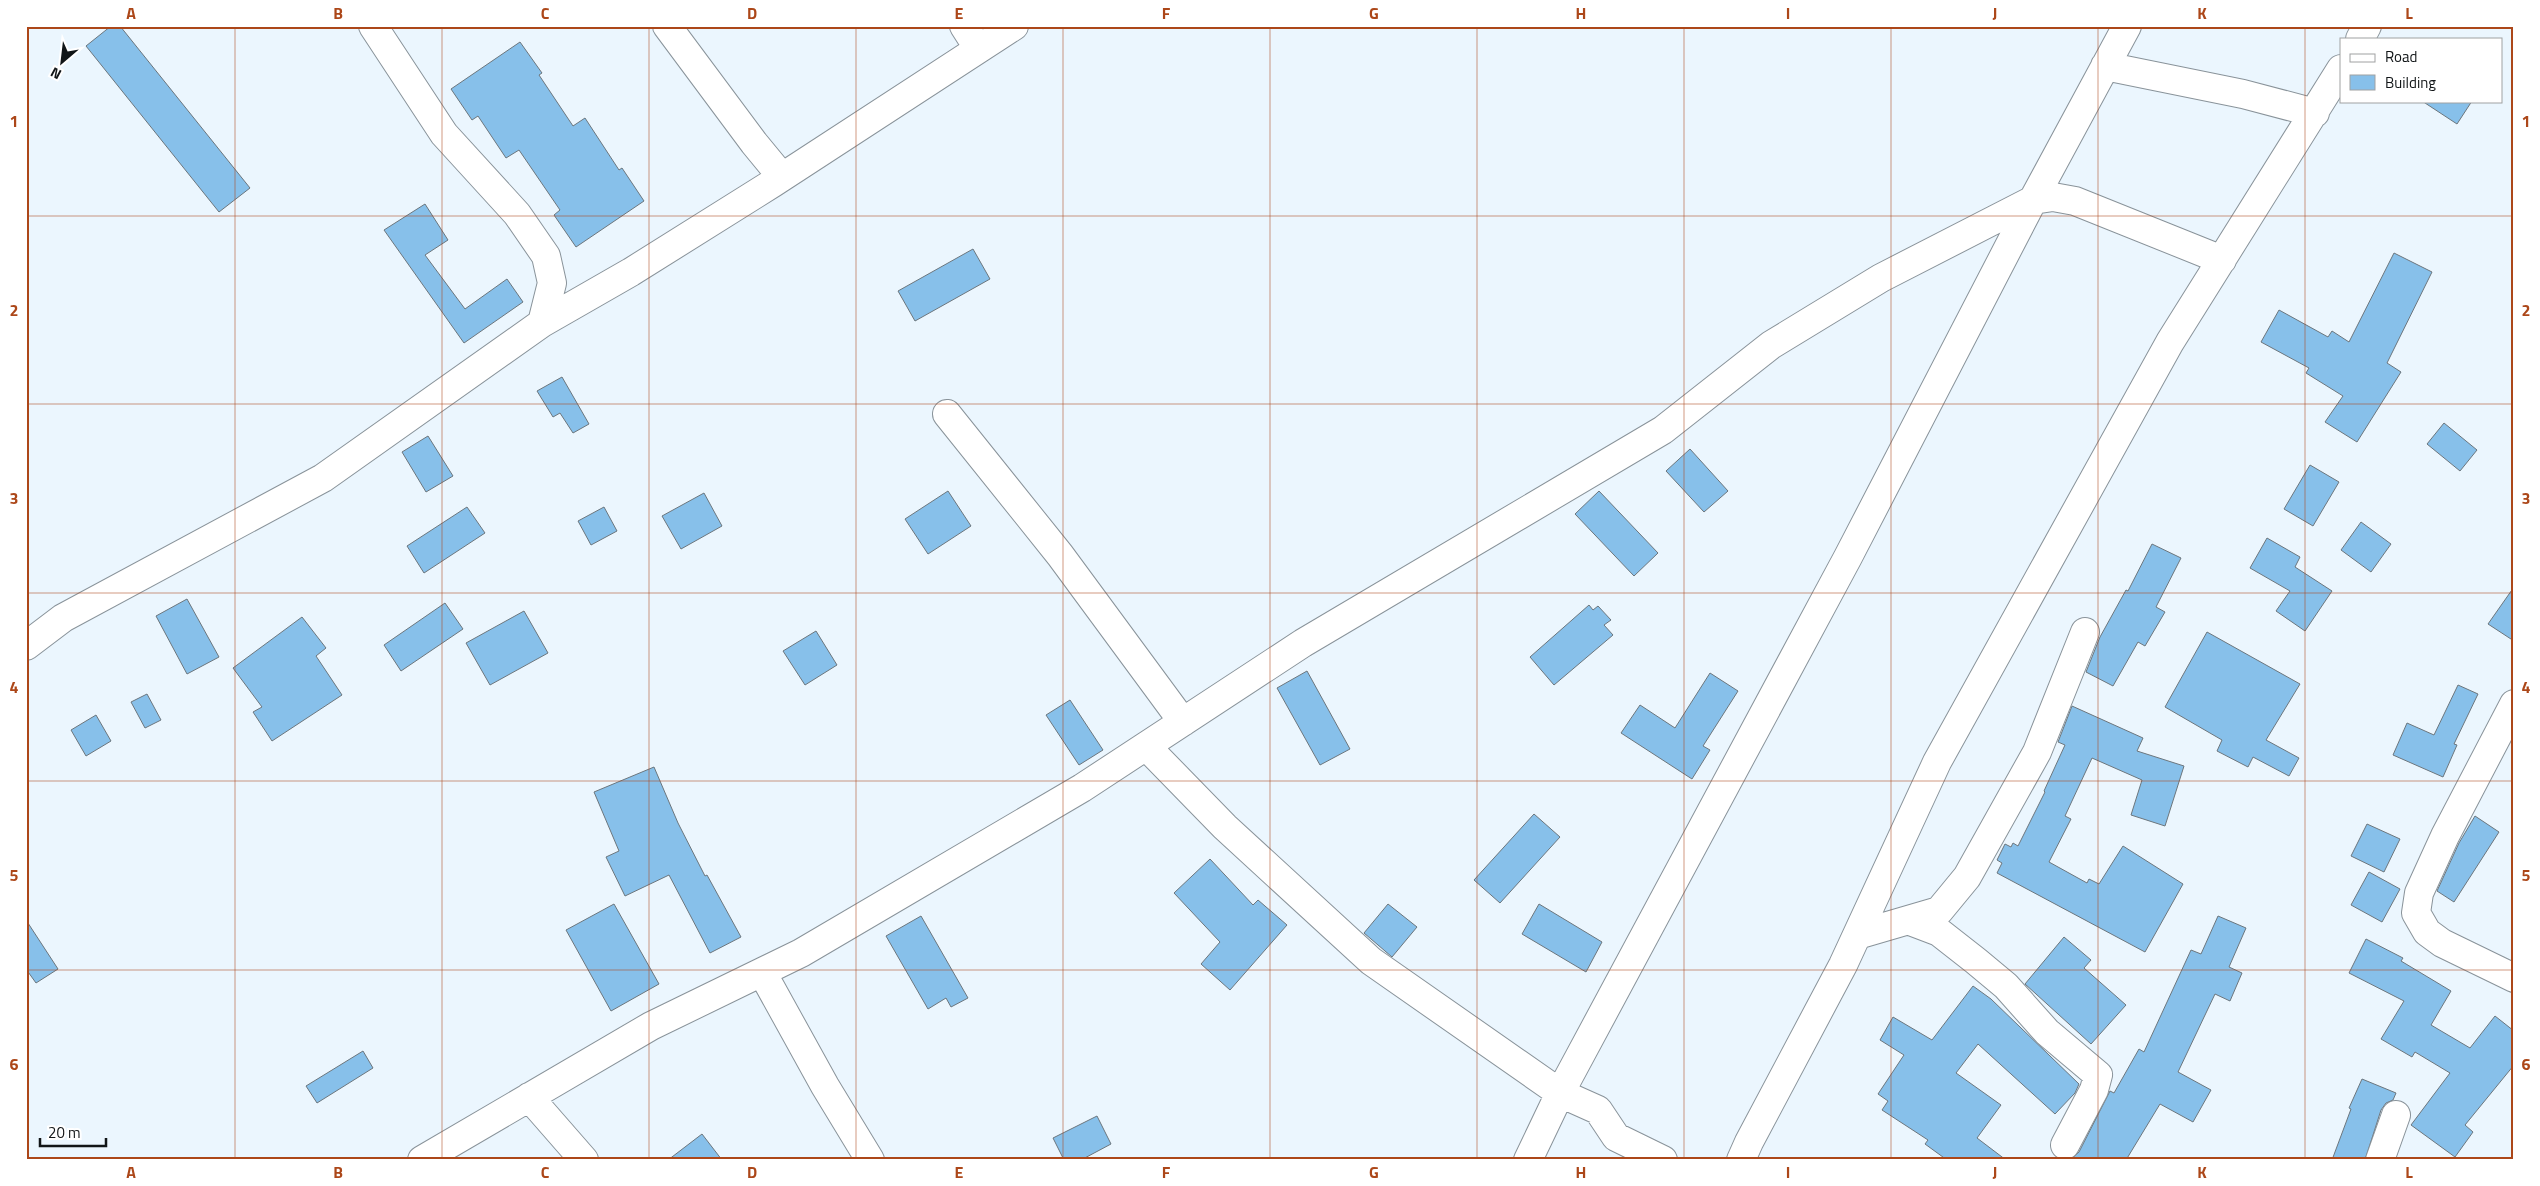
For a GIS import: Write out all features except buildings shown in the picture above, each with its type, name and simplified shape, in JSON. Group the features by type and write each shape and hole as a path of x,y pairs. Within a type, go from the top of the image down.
{"street":[{"path":"373,26 444,134 517,214 546,256 552,283 542,323"},
{"path":"667,26 754,143 782,177"},
{"path":"26,646 63,618 323,478 542,323 630,272 782,177 971,37 1014,26"},
{"path":"1528,1160 1560,1093 1834,584 2033,200 2127,26"},
{"path":"2361,38 2368,26"},
{"path":"2106,66 2243,94 2315,113"},
{"path":"1741,1160 1748,1142 1857,935 1937,762 2170,342 2340,71"},
{"path":"422,1160 652,1026 801,953 1082,788 1303,643 1663,430 1772,346 1881,278 2033,200 2053,197 2074,201 2222,260"},
{"path":"947,414 1060,555 1183,722"},
{"path":"1857,935 1939,911 1967,877 2037,752 2086,632"},
{"path":"2514,704 2445,836 2419,893 2416,913 2427,932 2442,943 2514,978"},
{"path":"1146,746 1224,827 1371,961 1560,1093 1598,1110 1616,1137 1663,1160"},
{"path":"1910,921 1939,932 1976,961 2006,986 2047,1032 2098,1075 2094,1090 2065,1146"},
{"path":"762,972 825,1086 870,1160"},
{"path":"530,1097 584,1160"},
{"path":"2380,1160 2396,1115"}]}
